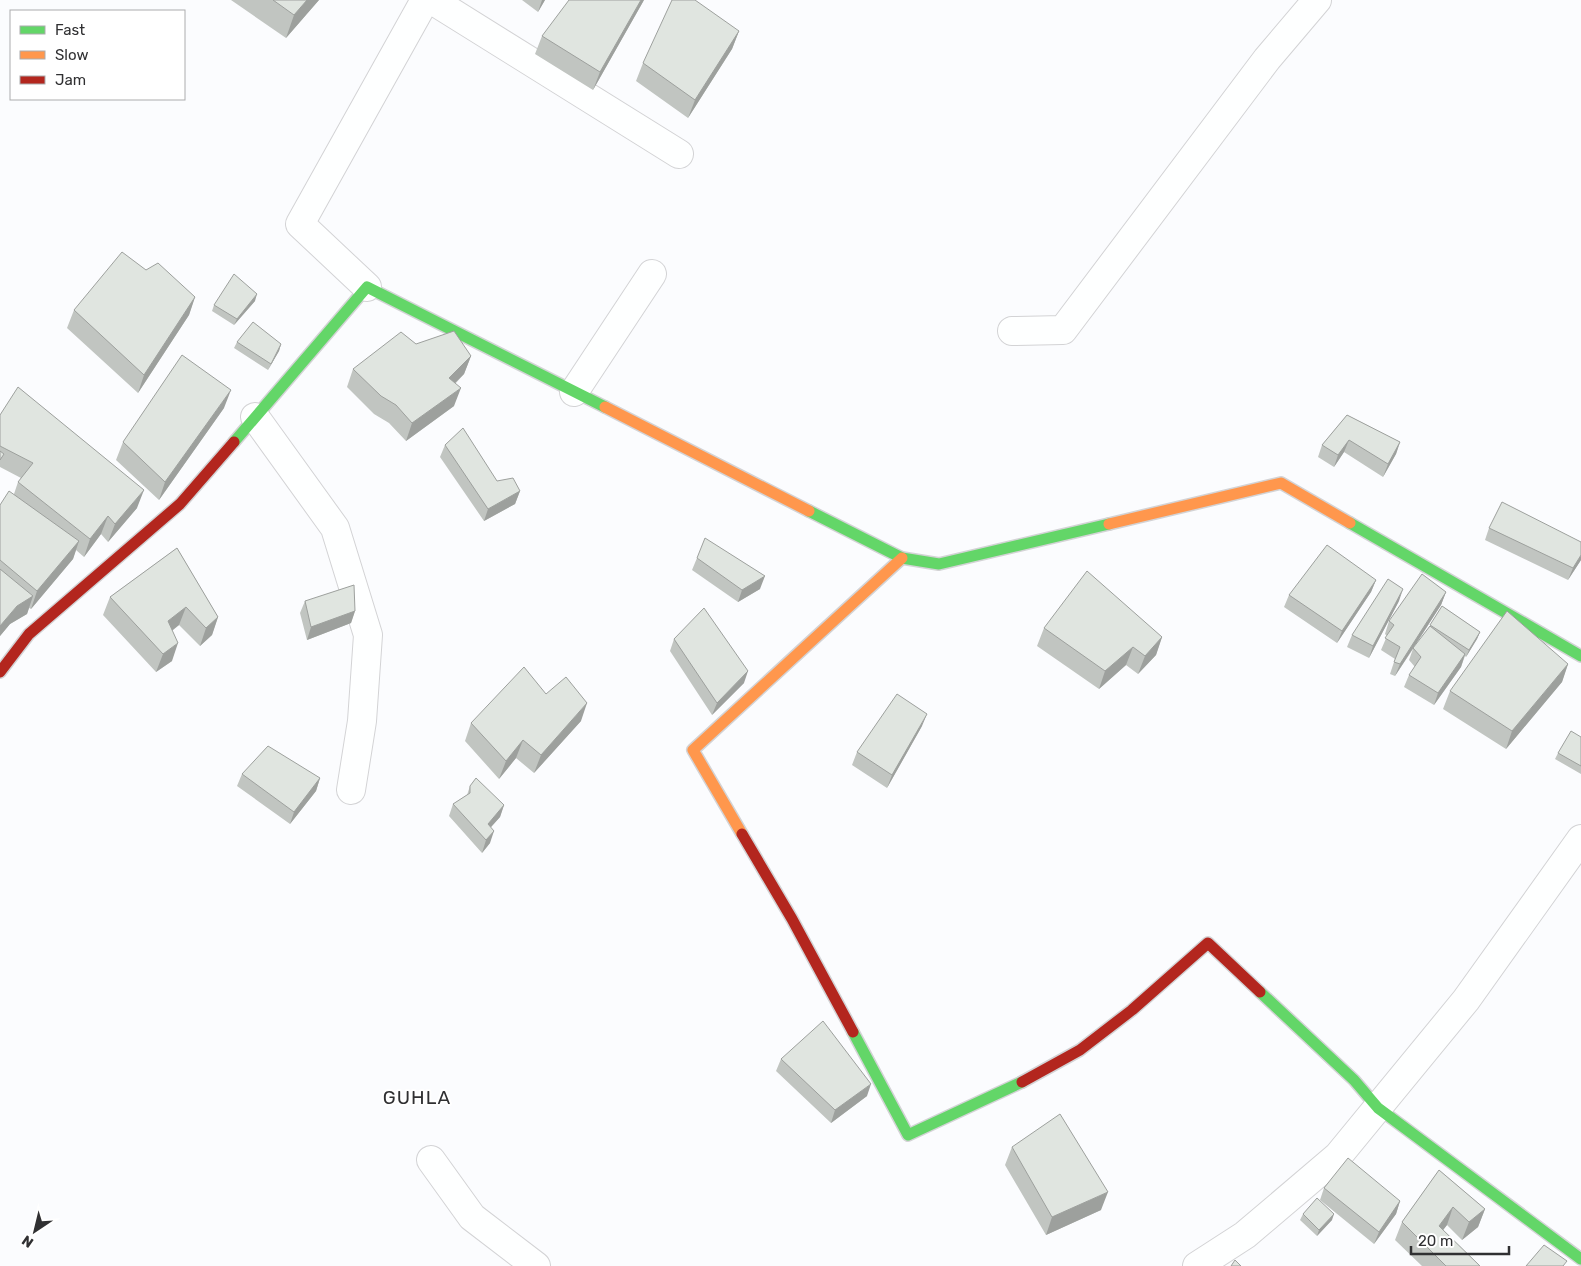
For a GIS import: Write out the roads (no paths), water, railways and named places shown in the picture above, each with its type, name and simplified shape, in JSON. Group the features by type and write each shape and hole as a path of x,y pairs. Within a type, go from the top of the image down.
{"street":[{"path":"425,0 300,224 367,287 902,558 939,564 1281,483 1581,656"},
{"path":"432,0 679,154"},
{"path":"1012,331 1063,330 1267,59 1317,0"},
{"path":"574,392 652,274"},
{"path":"0,672 29,634 180,504 367,287"},
{"path":"255,417 334,528 368,635 362,721 351,790"},
{"path":"902,558 693,750 792,919 908,1135 1036,1074 1080,1050 1132,1010 1208,943 1354,1080 1378,1108 1581,1258"},
{"path":"1197,1266 1245,1235 1338,1156 1466,1000 1581,839"},
{"path":"431,1160 472,1217 536,1266"}],"district":[{"name":"GUHLA","path":"417,1097"}]}
